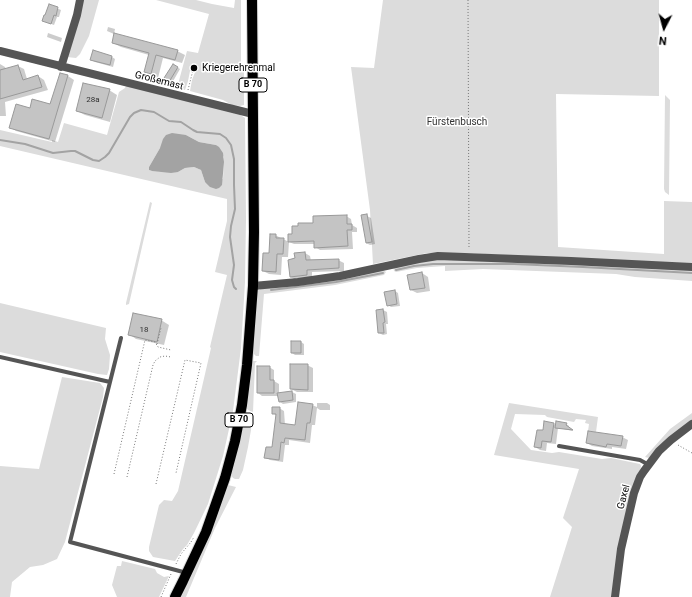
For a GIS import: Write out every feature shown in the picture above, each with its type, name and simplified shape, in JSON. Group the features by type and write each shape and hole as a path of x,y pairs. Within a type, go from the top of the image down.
{"main road":[{"name":"B 70","path":"175,597 199,549 217,504 225,478 242,405 247,365 253,286 252,0"}],"street":[{"path":"61,67 77,15 80,0"},
{"name":"Großemast","path":"0,51 253,114"},
{"path":"253,286 340,276 430,257 469,257 692,267"},
{"name":"Gaxel","path":"615,597 621,549 634,493 640,477 659,451 692,424"}],"lane":[{"path":"121,338 70,542 187,573"},
{"path":"0,357 110,382"},
{"path":"559,446 640,460 649,464"}],"path":[{"path":"468,0 469,257"},
{"path":"186,97 193,70"},
{"path":"157,345 161,328"},
{"path":"114,474 145,340 155,342 158,347 171,350"},
{"path":"127,477 153,365 160,357 171,357"},
{"path":"156,484 185,360 201,363 176,473"},
{"path":"671,440 680,447 692,453"},
{"path":"177,561 194,536"},
{"path":"161,597 170,577"}],"green space":[{"path":"81,0 99,0 89,36 80,54 76,58 67,57"},
{"path":"156,0 196,0 234,8 235,0 241,0 241,69 244,69 244,105 232,105 223,100 190,91 197,67 191,66 185,90 177,88 187,51 198,53 209,14"},
{"name":"Fürstenbusch","path":"383,0 659,0 659,96 556,94 558,247 664,254 664,201 692,202 692,264 465,253 427,253 373,264 370,210 351,67 374,68"},
{"path":"127,84 239,114 245,118 245,282 241,348 233,411 223,456 208,504 194,533 175,561 153,557 149,551 149,547 159,505 164,500 172,501 178,491 211,348 227,275 215,272 227,221 227,199 0,146 0,130 52,142 52,140 58,142 64,123 107,135 119,92 125,88","holes":["186,135 199,142 216,145 224,157 223,179 205,182 201,170 194,167 185,168 178,172 149,170 149,167 160,148"]},
{"path":"665,95 670,100 669,195 664,189"},
{"path":"150,202 152,203 129,304 126,305 126,303"},
{"path":"427,259 692,269 692,281 635,277 616,274 483,269 445,271 445,266 394,271 393,266"},
{"path":"382,269 386,272 384,275 335,285 264,294 259,356 256,356 253,353 257,291 264,287"},
{"path":"0,303 106,328 105,339 110,355 107,375 0,352"},
{"path":"252,361 257,361 255,363 253,412 248,410 246,407"},
{"path":"62,377 100,383 104,388 103,397 65,542 57,559 43,565 30,567 12,582 10,597 0,597 0,466 39,469"},
{"path":"509,403 598,417 596,432 588,431 589,424 585,423 586,420 576,419 574,422 547,417 545,415 515,414 511,429 531,450 552,453 559,452 602,459 611,458 640,464 641,466 613,597 550,597 572,527 563,518 579,469 494,455"},
{"path":"692,413 692,420 649,458 645,457 670,429"},
{"path":"249,416 252,417 251,430 243,470 239,479 235,479 231,475 244,418"},
{"path":"228,485 236,487 215,528 186,597 180,597 193,573 211,531"},
{"path":"122,561 155,569 157,573 164,577 169,576 159,597 117,597 112,585 117,566 121,566"}],"shaded area":[{"path":"172,133 186,135 199,142 216,145 219,147 223,153 224,162 222,185 219,188 216,189 210,187 205,182 201,170 194,167 185,168 178,172 171,173 149,170 149,167 160,148 163,139 166,135"}],"building":[{"path":"49,4 58,7 56,16 54,15 51,24 42,21"},
{"path":"114,33 178,50 175,60 156,55 151,74 144,72 149,53 112,43"},
{"path":"93,50 112,56 110,65 90,60"},
{"path":"173,64 178,67 169,82 166,82 164,78"},
{"path":"18,65 23,80 38,75 42,87 0,99 0,70"},
{"path":"60,73 68,75 49,139 9,128 16,104 30,108 32,99 50,104"},
{"path":"83,83 110,89 102,118 76,111"},
{"path":"367,214 372,242 366,243 361,215"},
{"path":"347,215 347,224 352,224 352,230 347,230 348,246 314,248 314,241 288,242 288,234 292,234 292,226 298,226 298,223 313,223 313,216"},
{"path":"270,234 276,234 276,238 284,238 283,254 277,254 276,272 262,271 263,253 269,253"},
{"path":"305,252 306,260 339,259 339,268 307,270 307,275 290,277 288,260 295,258 294,253"},
{"path":"422,272 425,288 410,290 407,275"},
{"path":"395,290 397,304 387,306 384,292"},
{"path":"383,309 385,322 383,323 384,333 378,333 376,310"},
{"path":"133,313 162,319 157,342 128,335"},
{"path":"291,341 301,341 301,353 291,353"},
{"path":"290,364 308,364 308,390 290,389"},
{"path":"257,366 270,366 270,380 274,380 274,393 257,393"},
{"path":"292,391 293,400 279,402 277,393"},
{"path":"298,402 313,404 310,423 307,423 305,440 285,438 284,443 281,442 279,460 264,458 266,447 272,447 276,414 272,414 272,407 280,407 280,423 295,425"},
{"path":"544,421 554,423 551,442 542,441 541,448 534,447 537,430 543,430"},
{"path":"556,421 567,423 566,425 573,430 555,428"},
{"path":"588,431 623,436 621,446 607,444 606,447 586,443"}],"waterway":[{"path":"0,140 25,144 53,153 75,151 93,160 99,161 109,153 130,117 134,113 141,110 154,112 169,121 181,122 197,132 220,134 226,138 231,145 234,159 235,209 230,237 234,265 232,280 236,289"},
{"path":"396,270 433,264 514,264 692,273"},
{"path":"271,290 336,282 383,273"}],"place":[{"name":"Kriegerehrenmal","path":"194,68"}]}
